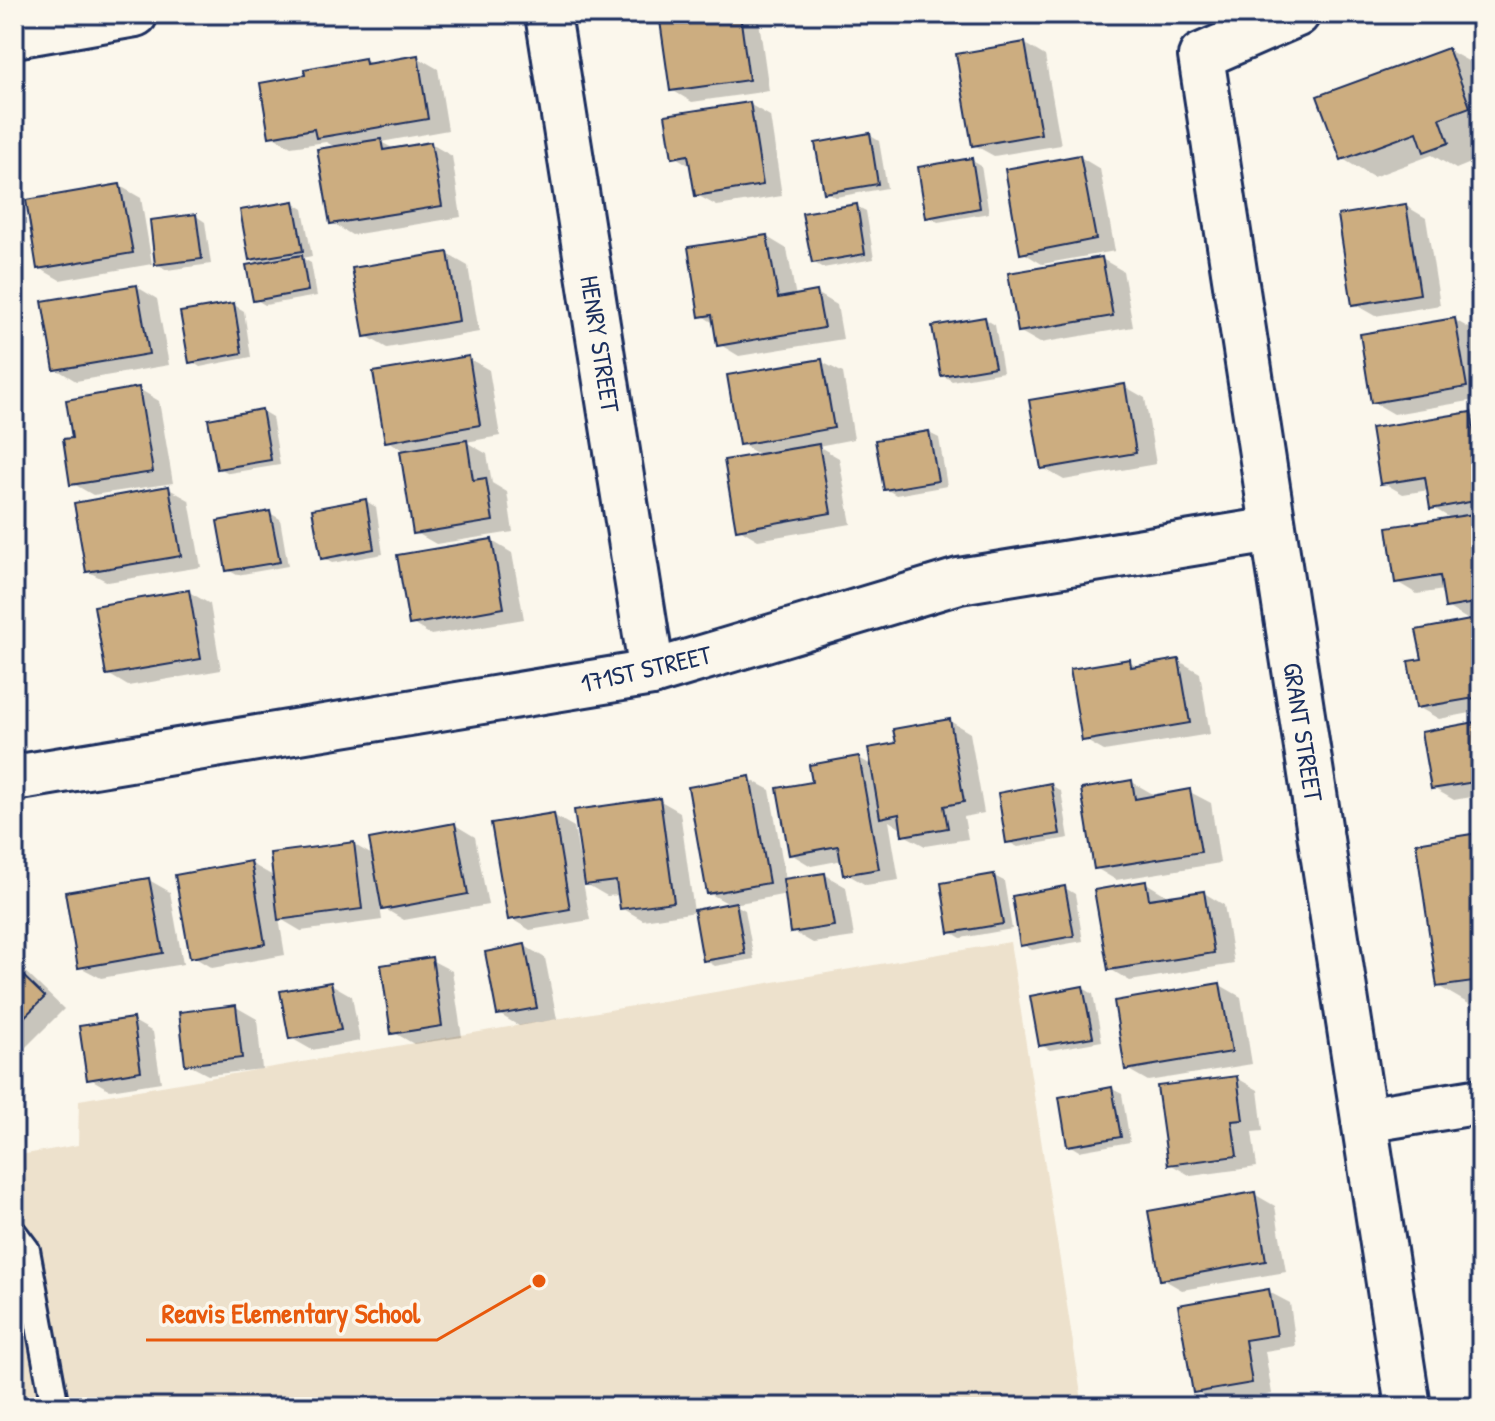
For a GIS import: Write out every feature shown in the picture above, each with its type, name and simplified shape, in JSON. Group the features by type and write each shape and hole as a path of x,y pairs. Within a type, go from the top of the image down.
{"street":[{"path":"14,35 135,14"},
{"name":"HENRY STREET","path":"548,14 652,673"},
{"name":"GRANT STREET","path":"1297,14 1201,56 1408,1407"},
{"name":"171ST STREET","path":"14,778 652,673 959,581 1272,530"},
{"path":"1364,1120 1481,1101"}],"lane":[{"path":"14,1234 26,1250 55,1407"}],"shaded area":[{"path":"1010,942 1083,1407 14,1407 14,1156 78,1145 79,1100"}],"building":[{"path":"659,14 740,14 749,80 670,91"},
{"path":"1025,42 1041,134 972,146 956,54"},
{"path":"1448,48 1470,107 1440,118 1449,143 1424,152 1417,132 1341,160 1317,96"},
{"path":"418,55 428,119 316,138 314,129 269,137 260,83 305,75 304,69 365,58 366,64"},
{"path":"750,102 763,185 695,196 688,155 672,158 665,115"},
{"path":"870,133 878,184 824,193 815,143"},
{"path":"381,139 383,150 431,142 442,206 330,224 317,149"},
{"path":"1080,155 1096,239 1020,254 1005,169"},
{"path":"972,158 980,208 926,218 918,167"},
{"path":"120,184 133,253 37,269 26,200"},
{"path":"294,201 303,251 249,260 240,210"},
{"path":"857,204 865,254 812,263 802,213"},
{"path":"1406,204 1420,294 1352,305 1338,215"},
{"path":"196,214 202,259 155,265 150,220"},
{"path":"767,235 778,298 817,291 824,328 717,346 712,315 699,317 688,247"},
{"path":"448,252 459,321 364,337 352,268"},
{"path":"302,255 308,291 253,301 246,265"},
{"path":"1102,257 1113,316 1018,332 1008,273"},
{"path":"137,285 149,354 54,370 42,301"},
{"path":"234,303 242,353 189,363 180,312"},
{"path":"985,317 995,367 941,376 932,326"},
{"path":"1455,318 1467,387 1371,403 1360,334"},
{"path":"469,356 480,425 385,442 373,372"},
{"path":"822,359 834,428 739,445 727,375"},
{"path":"1125,384 1136,453 1041,469 1029,400"},
{"path":"139,387 153,472 70,485 63,439 72,438 66,400"},
{"path":"262,409 271,460 217,469 208,419"},
{"path":"1471,412 1481,500 1430,509 1425,477 1380,484 1371,428"},
{"path":"929,431 938,481 884,490 875,440"},
{"path":"467,440 473,480 486,478 493,521 413,534 400,451"},
{"path":"819,444 831,513 736,530 724,460"},
{"path":"169,486 181,556 86,572 74,503"},
{"path":"366,499 374,549 321,559 312,509"},
{"path":"270,511 280,562 226,571 217,521"},
{"path":"1481,513 1481,602 1445,608 1440,576 1395,583 1387,527"},
{"path":"492,539 504,608 409,625 397,555"},
{"path":"189,590 201,659 106,675 94,606"},
{"path":"1481,618 1481,697 1416,708 1408,661 1422,659 1416,630"},
{"path":"1130,659 1131,667 1179,659 1190,723 1082,741 1070,669"},
{"path":"950,719 964,802 944,806 948,828 902,836 899,814 880,818 868,748 896,743 893,729"},
{"path":"1481,721 1481,781 1431,789 1421,732"},
{"path":"859,756 879,869 843,875 838,846 789,855 777,788 812,782 809,765"},
{"path":"750,776 769,883 707,894 688,787"},
{"path":"1132,780 1135,799 1190,789 1201,852 1094,869 1081,789"},
{"path":"1051,783 1060,834 1006,843 998,793"},
{"path":"660,798 674,902 620,909 616,881 585,885 574,810"},
{"path":"554,813 570,909 508,920 491,823"},
{"path":"455,823 468,894 382,910 369,839"},
{"path":"1478,833 1481,852 1481,981 1437,987 1416,843"},
{"path":"354,842 362,909 278,920 270,853"},
{"path":"251,861 265,944 190,958 175,875"},
{"path":"825,873 834,926 790,933 783,879"},
{"path":"994,874 1003,924 949,933 941,883"},
{"path":"149,878 163,953 78,968 65,892"},
{"path":"1146,881 1149,899 1204,891 1214,953 1108,970 1094,890"},
{"path":"1065,886 1074,936 1020,946 1012,896"},
{"path":"736,902 745,954 703,961 694,910"},
{"path":"525,944 537,1008 497,1015 485,952"},
{"path":"432,957 442,1026 391,1034 381,965"},
{"path":"14,967 45,997 14,1027"},
{"path":"331,982 341,1030 289,1039 280,991"},
{"path":"1220,983 1232,1052 1125,1070 1114,1001"},
{"path":"1083,986 1093,1037 1039,1046 1030,996"},
{"path":"236,1005 242,1058 185,1065 179,1012"},
{"path":"133,1018 141,1071 87,1080 79,1026"},
{"path":"1237,1076 1243,1120 1232,1121 1237,1156 1168,1165 1157,1086"},
{"path":"1112,1087 1121,1137 1067,1146 1059,1097"},
{"path":"1255,1192 1266,1261 1160,1280 1148,1211"},
{"path":"1269,1289 1277,1335 1245,1340 1252,1383 1193,1393 1178,1305"}],"place":[{"name":"Reavis Elementary School","path":"539,1281"}]}
